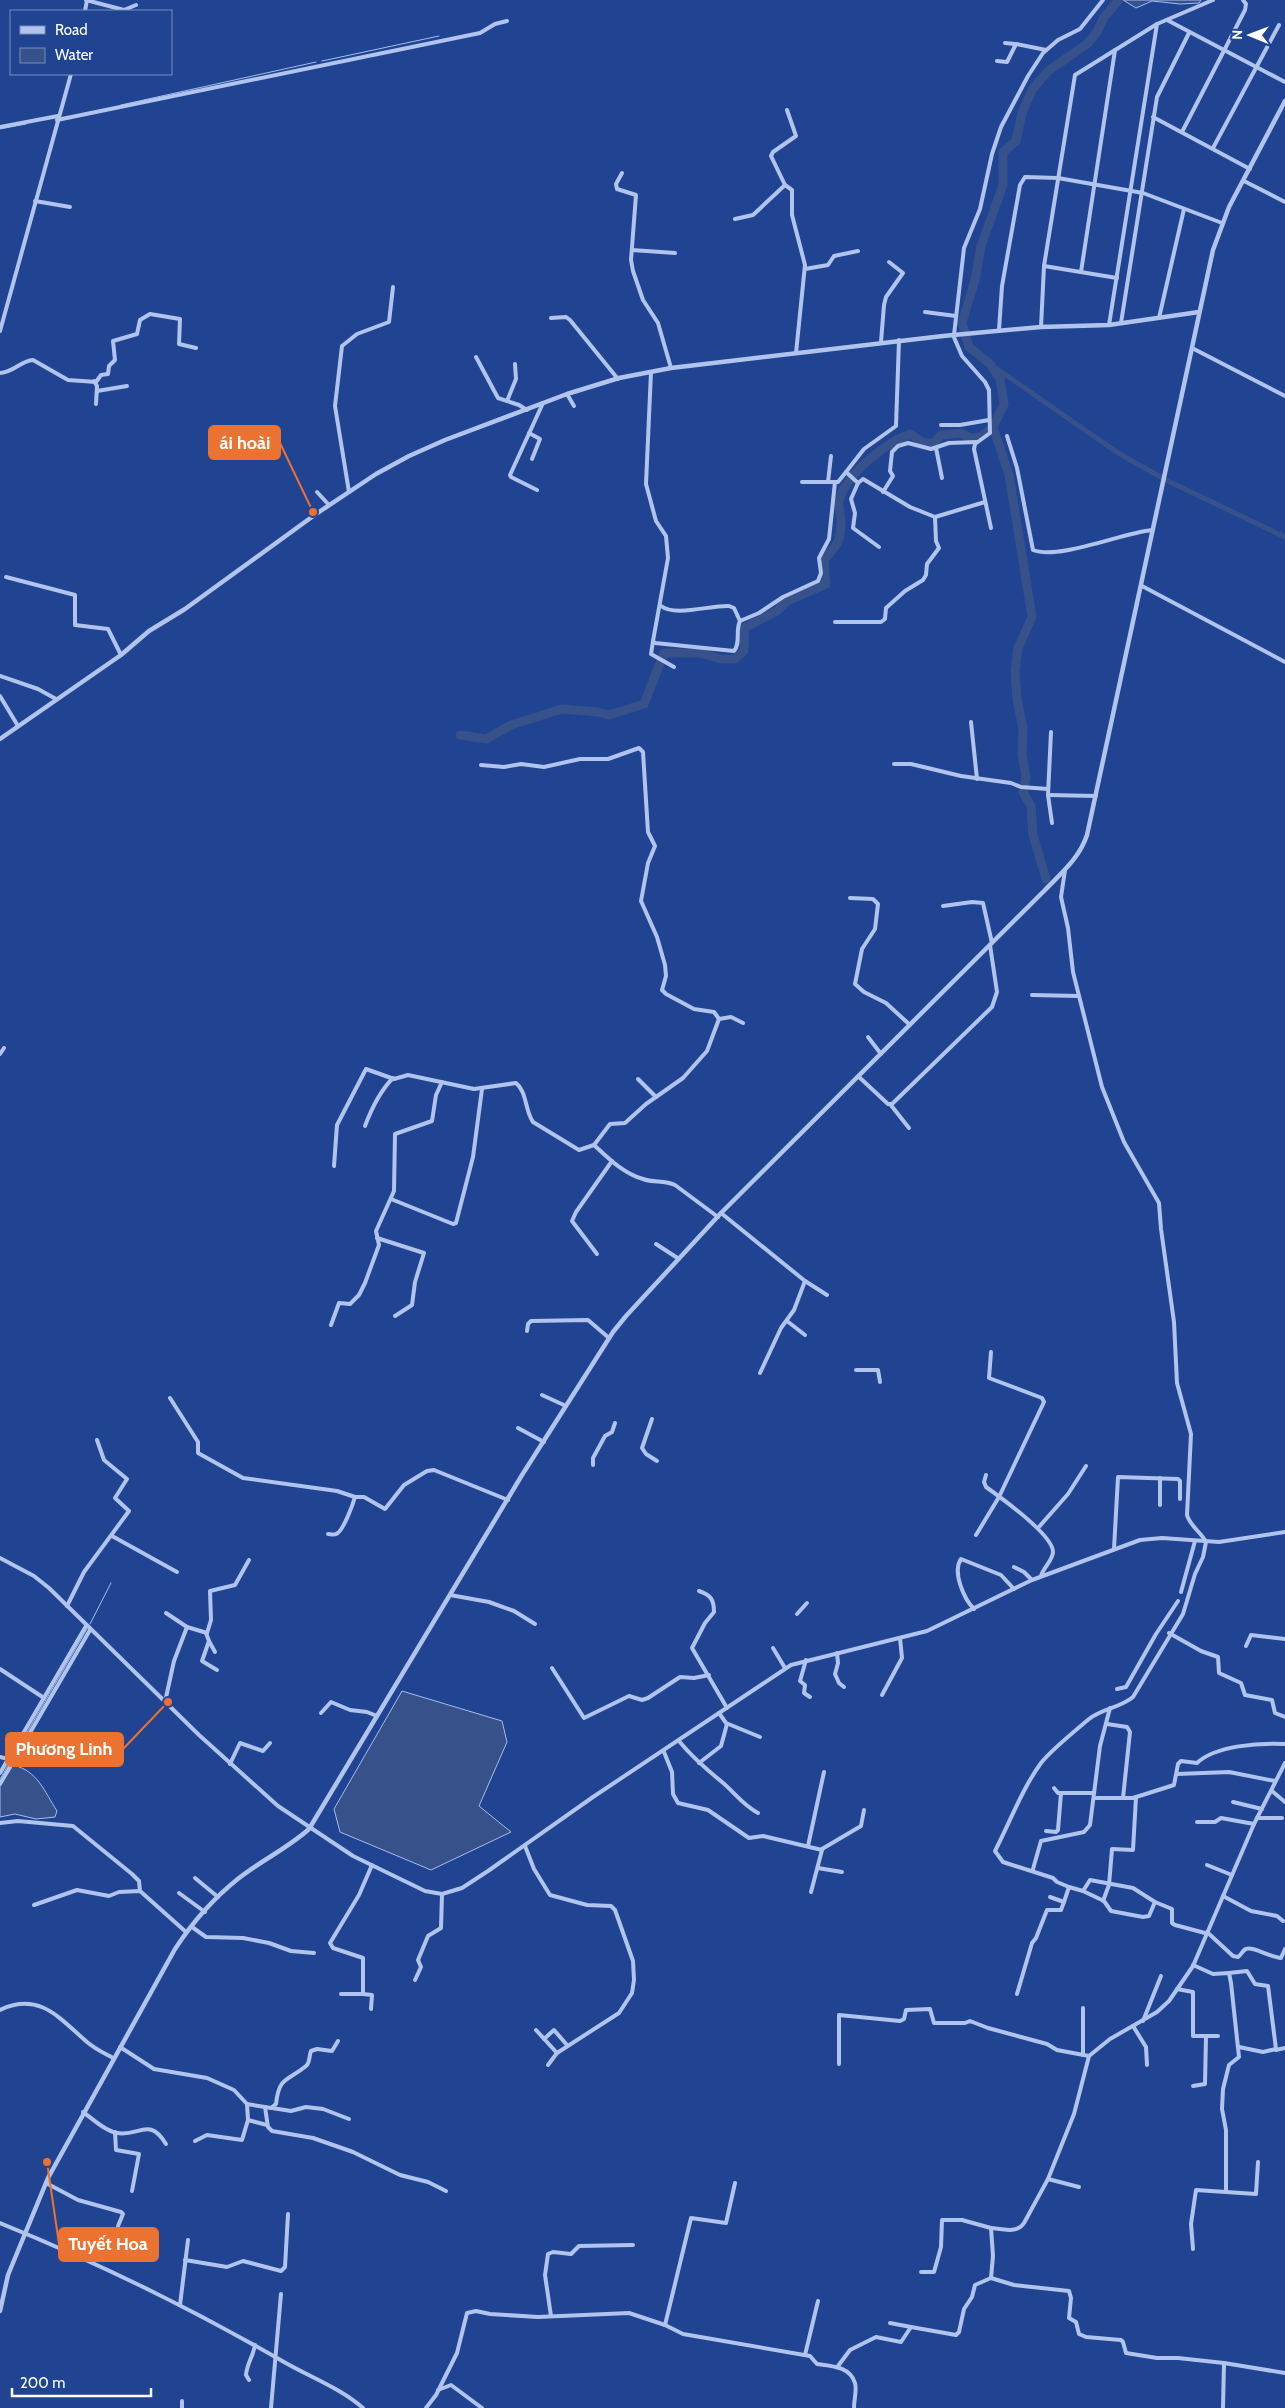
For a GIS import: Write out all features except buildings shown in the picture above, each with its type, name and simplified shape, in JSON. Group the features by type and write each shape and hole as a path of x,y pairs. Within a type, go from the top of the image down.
{"street":[{"path":"87,0 124,10 136,5"},
{"path":"884,492 893,476 890,471 895,447 908,443 927,449 936,448 949,443 977,442 990,435 991,405 987,386 962,356 955,334 964,248 982,200 995,144 1019,93 1036,63 1046,50 1080,29 1104,0"},
{"path":"1041,327 1044,266 1075,75 1157,24 1213,0"},
{"path":"1182,132 1246,6 1243,0"},
{"path":"1167,20 1285,82"},
{"path":"0,127 57,118 480,33 495,24 507,21"},
{"path":"1109,324 1157,24"},
{"path":"1213,148 1279,25"},
{"path":"1121,324 1159,93 1189,33"},
{"path":"1004,43 1046,50"},
{"path":"997,61 1007,62 1015,44"},
{"path":"1081,272 1115,50"},
{"path":"0,331 57,118 71,75"},
{"path":"0,2311 8,2275 46,2183 113,2058 186,1932 218,1897 241,1876 296,1841 309,1828 508,1500 609,1338 626,1316 719,1215 1065,870 1080,852 1096,796 1213,250 1222,223 1285,101"},
{"path":"787,110 796,136 771,155 786,185 792,190 792,215 805,269 796,353"},
{"path":"1154,116 1250,169"},
{"path":"622,174 616,184 617,190 636,195 632,266 648,310 658,323 671,368"},
{"path":"999,330 1003,278 1021,182 1027,176 1058,178 1131,191 1222,223"},
{"path":"1244,181 1285,202"},
{"path":"735,219 753,215 786,185"},
{"path":"35,201 70,206"},
{"path":"1159,318 1184,209"},
{"path":"632,250 675,253"},
{"path":"805,269 828,265 834,256 858,251"},
{"path":"881,342 886,297 903,274 889,262"},
{"path":"1044,266 1117,278"},
{"path":"349,492 335,406 342,346 357,334 389,322 393,287"},
{"path":"925,312 956,316"},
{"path":"0,739 121,655 149,631 185,609 349,492 409,456 567,394 618,379 671,368 955,334 1041,327 1121,324 1199,312"},
{"path":"94,382 101,375 108,374 109,366 114,360 113,341 137,334 140,320 150,314 180,319 179,344 196,348"},
{"path":"551,318 566,317 570,320 618,379"},
{"path":"802,482 835,482 841,480 864,449 896,426 899,340"},
{"path":"1192,348 1285,396"},
{"path":"476,357 493,387 496,397 527,410"},
{"path":"0,373 7,373 24,362 33,360 65,379 94,382"},
{"path":"507,401 516,379 515,364"},
{"path":"651,372 646,484 654,516 666,536 668,548 667,570 651,653 674,667"},
{"path":"94,382 96,404"},
{"path":"96,391 127,386"},
{"path":"567,394 574,406"},
{"path":"537,490 510,475 543,403"},
{"path":"941,425 989,423"},
{"path":"529,433 540,439 532,459"},
{"path":"1007,436 1017,468 1033,550 1043,552 1062,551 1152,530"},
{"path":"977,442 974,448 990,528"},
{"path":"936,448 942,478"},
{"path":"828,482 832,456"},
{"path":"847,473 856,481"},
{"path":"856,481 862,479 910,507 935,517 985,502"},
{"path":"856,481 851,499 855,513 853,528 879,547"},
{"path":"740,621 759,613 783,597 813,584 820,578 821,573 818,563 829,539 835,482"},
{"path":"317,492 328,506"},
{"path":"835,622 881,622 884,619 886,608 905,591 923,580 926,575 927,564 939,548 936,541 935,517"},
{"path":"6,576 75,595 75,625 108,629 121,655"},
{"path":"1142,586 1285,662"},
{"path":"653,641 662,645 690,645 732,652 737,649 740,621 734,608 729,606 678,610 665,609 661,606"},
{"path":"0,676 38,689 56,699"},
{"path":"0,696 18,726"},
{"path":"971,722 977,779"},
{"path":"1051,732 1048,795 1052,823"},
{"path":"481,766 504,767 521,764 544,767 580,758 608,759 641,748 648,832 655,846 648,864 641,903 657,937 665,965 666,976 662,990 694,1009 714,1012 719,1019"},
{"path":"894,764 911,764 977,779 1011,783 1021,787 1048,789"},
{"path":"1048,795 1096,796"},
{"path":"1065,870 1061,897 1068,928 1078,996 1102,1087 1124,1142 1159,1203 1174,1322 1177,1383 1191,1434 1187,1516 1190,1522 1199,1530 1205,1542 1203,1557 1195,1574 1183,1614 1169,1633 1133,1697 1124,1704 1110,1708 1090,1718 1042,1762 995,1851 1003,1862 1052,1878 1057,1882 1104,1900 1111,1911 1143,1917 1149,1916 1155,1902"},
{"path":"850,898 873,899 878,904 875,929 862,949 854,984 864,992 886,1003 910,1025"},
{"path":"890,1104 904,1093 992,1007 997,992 991,944 983,903 972,902 943,906"},
{"path":"1032,995 1078,996"},
{"path":"719,1019 731,1016 743,1023"},
{"path":"334,1166 337,1125 363,1072 370,1069 393,1078 408,1075 482,1089 516,1084 521,1089 529,1117 533,1122 579,1150 594,1145 610,1124 625,1123 656,1097 683,1078 707,1051 719,1019"},
{"path":"868,1037 881,1054"},
{"path":"0,1054 4,1048"},
{"path":"858,1077 890,1104 909,1128"},
{"path":"365,1126 385,1086 393,1078"},
{"path":"638,1079 656,1097"},
{"path":"331,1325 337,1306 341,1302 350,1304 362,1289 379,1245 376,1231 391,1199 396,1181 396,1134 432,1121 436,1095 442,1082"},
{"path":"391,1199 453,1224 456,1223 473,1157 482,1089"},
{"path":"594,1145 612,1161 642,1179 669,1182 675,1185 719,1215 805,1281 827,1295"},
{"path":"597,1254 572,1222 576,1212 612,1161"},
{"path":"377,1238 424,1253 415,1282 412,1305 395,1316"},
{"path":"656,1244 679,1259"},
{"path":"760,1373 768,1361 778,1334 794,1310 805,1281"},
{"path":"528,1331 528,1324 531,1321 586,1320 609,1338"},
{"path":"787,1321 805,1335"},
{"path":"976,1535 999,1496 1044,1402 1042,1398 989,1378 991,1352"},
{"path":"856,1370 878,1370 880,1382"},
{"path":"542,1395 566,1406"},
{"path":"170,1398 198,1442 198,1452 233,1474 243,1478 337,1491 356,1497 364,1497 383,1508 387,1508 404,1485 427,1471 434,1470 508,1500"},
{"path":"652,1419 642,1448 646,1454 657,1461"},
{"path":"593,1465 596,1452 605,1436 612,1432 615,1423"},
{"path":"518,1428 544,1442"},
{"path":"67,1606 84,1572 129,1512 115,1498 127,1479 104,1460 97,1440"},
{"path":"1038,1528 1068,1494 1086,1466"},
{"path":"986,1475 984,1485 1031,1520 1053,1552 1041,1577"},
{"path":"1114,1549 1117,1478 1180,1480 1180,1499"},
{"path":"1160,1478 1160,1505"},
{"path":"328,1534 337,1534 340,1531 353,1508 356,1497"},
{"path":"0,1558 34,1576 230,1764 278,1806 309,1828 372,1865 425,1891 442,1894 462,1888 785,1668 806,1660 942,1626 1032,1580 1114,1549 1148,1539 1205,1542 1229,1541 1285,1532"},
{"path":"112,1536 177,1572"},
{"path":"1181,1592 1196,1541"},
{"path":"974,1609 965,1596 960,1580 959,1562 961,1558 1001,1575 1014,1589"},
{"path":"206,1633 210,1628 210,1591 235,1585 249,1560"},
{"path":"1014,1567 1032,1580"},
{"path":"699,1591 711,1597 714,1606 714,1616 704,1623 692,1645 693,1651 727,1708"},
{"path":"450,1595 489,1602 514,1611 535,1624"},
{"path":"1116,1689 1126,1687 1156,1634 1178,1601"},
{"path":"797,1614 806,1603"},
{"path":"166,1613 187,1627 206,1633"},
{"path":"0,1773 86,1626"},
{"path":"165,1702 174,1661 187,1627"},
{"path":"0,1784 90,1630"},
{"path":"206,1633 215,1652"},
{"path":"1169,1633 1201,1651 1218,1657 1219,1673 1241,1683 1245,1695 1272,1700 1275,1713 1285,1717"},
{"path":"1246,1646 1251,1635 1285,1639"},
{"path":"882,1694 893,1678 902,1658 900,1638"},
{"path":"209,1641 202,1661 217,1670"},
{"path":"773,1648 785,1668"},
{"path":"838,1653 835,1674 839,1683 844,1687"},
{"path":"806,1660 800,1681 805,1685 804,1693 810,1697"},
{"path":"552,1668 584,1718 629,1696 642,1700 648,1698 680,1677 694,1678 708,1675"},
{"path":"0,1669 44,1698"},
{"path":"321,1713 331,1702 350,1710 367,1712 377,1716"},
{"path":"1033,1869 1041,1841 1066,1837 1088,1829 1100,1746 1110,1708"},
{"path":"719,1713 727,1724 760,1737"},
{"path":"699,1763 721,1746 727,1724"},
{"path":"1107,1724 1127,1727 1130,1732 1123,1798"},
{"path":"679,1741 699,1763 724,1784 743,1804 758,1813"},
{"path":"230,1764 240,1743 263,1751 270,1743"},
{"path":"1054,1788 1058,1793 1123,1798 1136,1797 1152,1790 1174,1785 1178,1764 1181,1762 1197,1763 1206,1757 1235,1747 1285,1744"},
{"path":"664,1752 672,1772 673,1794 678,1803 708,1810 749,1838 764,1836 822,1849 861,1826 864,1810"},
{"path":"0,1757 8,1759"},
{"path":"921,2272 934,2272 941,2248 942,2220 962,2220 991,2228 1014,2230 1022,2227 1048,2179 1074,2114 1089,2056 1110,2039 1143,2022 1169,2000 1193,1965 1254,1824 1285,1763"},
{"path":"808,1846 824,1772"},
{"path":"1177,1774 1229,1772 1275,1781"},
{"path":"1279,1775 1285,1774"},
{"path":"1272,1791 1285,1802"},
{"path":"1046,1831 1056,1832 1058,1830 1061,1793"},
{"path":"1104,1900 1108,1885 1112,1849 1133,1850 1136,1797"},
{"path":"1233,1802 1262,1810"},
{"path":"1197,1822 1215,1822 1221,1818 1254,1824"},
{"path":"1257,1818 1282,1818"},
{"path":"0,1823 18,1821 73,1826 132,1874 139,1881 140,1891 186,1932"},
{"path":"525,1846 534,1869 550,1895 587,1905 611,1906 615,1910 633,1960 634,1980 632,1993 623,2009 567,2045 557,2053 548,2065"},
{"path":"811,1892 822,1849"},
{"path":"363,1994 363,1958 333,1948 330,1943 359,1895 372,1865"},
{"path":"1207,1865 1232,1875"},
{"path":"818,1868 842,1872"},
{"path":"195,1878 218,1897"},
{"path":"1083,1891 1090,1880 1108,1885 1133,1888 1155,1902 1173,1910 1172,1923 1206,1932 1233,1956 1238,1957 1247,1949 1256,1949 1263,1955 1281,1958 1285,1949"},
{"path":"1018,1994 1032,1943 1036,1938 1047,1910 1061,1910 1069,1887"},
{"path":"34,1905 77,1890 109,1896 119,1892 140,1891"},
{"path":"179,1893 205,1912"},
{"path":"415,1980 421,1967 418,1960 421,1949 430,1934 441,1930 442,1894"},
{"path":"1223,1896 1250,1911 1274,1915 1283,1921"},
{"path":"1050,1897 1064,1902"},
{"path":"192,1927 206,1937 243,1938 269,1943 292,1951 314,1953"},
{"path":"1193,1965 1213,1974 1247,1971 1255,1984 1268,1986 1276,2050"},
{"path":"1226,2190 1226,2130 1222,2109 1223,2089 1230,2063 1239,2059 1229,1973"},
{"path":"1143,2022 1161,1976"},
{"path":"1177,1988 1193,1990 1192,2035 1218,2036"},
{"path":"341,1994 372,1995 371,2008"},
{"path":"0,2010 13,2005 43,2007 58,2014 86,2041 113,2058"},
{"path":"839,2064 839,2015 900,2021 904,2018 906,2010 914,2008 930,2009 934,2023 965,2023 970,2021 988,2028 1047,2044 1057,2050 1089,2056"},
{"path":"1083,2008 1083,2055"},
{"path":"1133,2026 1146,2047 1147,2065"},
{"path":"536,2030 557,2053"},
{"path":"544,2039 554,2030 567,2045"},
{"path":"1193,2086 1205,2084 1206,2036"},
{"path":"271,2108 276,2104 282,2081 306,2066 311,2051 332,2051 338,2041"},
{"path":"120,2047 159,2070 199,2076 231,2088 247,2104 287,2111 306,2107 323,2109 350,2119"},
{"path":"1239,2047 1263,2052 1285,2048"},
{"path":"195,2141 207,2134 242,2140 248,2120 247,2104"},
{"path":"265,2107 267,2125 272,2131 313,2138 353,2152 400,2175 428,2182 446,2191"},
{"path":"83,2112 115,2132 150,2128 158,2133 166,2144"},
{"path":"248,2120 267,2125"},
{"path":"115,2132 116,2150 139,2154 132,2191"},
{"path":"1193,2249 1191,2224 1196,2190 1257,2193 1258,2162"},
{"path":"1048,2179 1080,2187"},
{"path":"665,2325 691,2218 726,2223 735,2182"},
{"path":"46,2183 78,2200 121,2212 122,2218 118,2226"},
{"path":"185,2260 227,2267 243,2261 281,2270 285,2267 288,2214"},
{"path":"0,2223 82,2256 180,2305 346,2394 363,2408"},
{"path":"991,2228 993,2256 991,2278"},
{"path":"180,2305 188,2240"},
{"path":"551,2316 545,2275 548,2254 554,2252 570,2254 579,2246 633,2245"},
{"path":"890,2323 957,2334 964,2309 972,2297 975,2285 991,2278 1014,2285 1069,2291 1071,2298 1069,2318 1078,2324 1079,2334 1121,2340 1126,2353 1157,2358 1224,2362 1285,2373"},
{"path":"271,2408 281,2294"},
{"path":"805,2355 818,2301"},
{"path":"426,2408 438,2390 457,2353 468,2312 551,2316 629,2313 665,2325 683,2334 778,2352 810,2356 817,2364 838,2366 855,2383 854,2408"},
{"path":"838,2366 850,2350 876,2337 901,2342 911,2326"},
{"path":"250,2380 246,2375 248,2362 253,2356 255,2345"},
{"path":"1223,2408 1224,2362"},
{"path":"438,2390 450,2385 482,2408"},
{"path":"182,2401 182,2408"}],"water":[{"path":"1123,0 1201,0 1199,3 1180,4 1152,1 1136,8"},
{"path":"402,1691 502,1721 507,1742 479,1806 511,1832 431,1870 340,1832 334,1809"},
{"path":"13,1765 29,1772 40,1783 57,1811 55,1817 36,1819 15,1814 0,1817 0,1786"}],"waterway":[{"path":"460,735 486,739 511,725 562,709 598,712 609,715 644,704 664,653 700,653 721,659 735,659 744,651 744,628 777,611 787,601 826,584 824,560 836,546 840,533 839,501 849,481 867,461 889,445 910,434 924,443 934,443 941,435 961,433 970,438 980,437 993,427 1004,404 1000,379 990,364 969,347 962,323 975,280 981,246 1003,185 1003,152 1016,141 1022,113 1032,90 1048,71 1087,44 1097,32 1104,17 1119,0"},
{"path":"322,61 439,36"},
{"path":"121,105 316,62"},
{"path":"0,129 26,124"},
{"path":"990,364 1118,453 1168,481 1285,537"},
{"path":"993,427 1009,475 1032,617 1018,648 1015,671 1017,699 1023,729 1022,755 1026,777 1023,792 1031,806 1033,835 1046,879"},
{"path":"90,1624 111,1583"},
{"path":"0,1779 87,1629"}],"place":[{"name":"ái hoài","path":"313,512"},
{"name":"Phương Linh","path":"168,1702"},
{"name":"Tuyết Hoa","path":"47,2162"}]}
